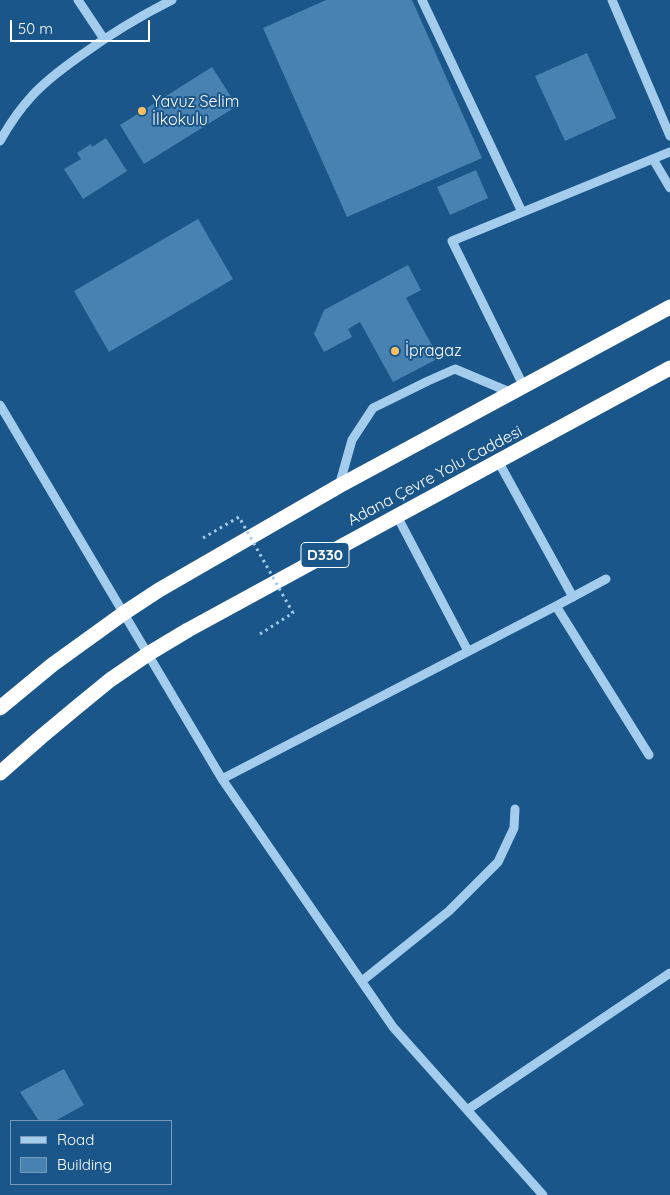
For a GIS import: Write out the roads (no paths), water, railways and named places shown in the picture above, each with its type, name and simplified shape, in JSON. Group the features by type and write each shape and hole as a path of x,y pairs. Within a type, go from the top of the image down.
{"highway":[{"path":"0,708 52,665 124,613 168,585 339,486 670,307"},
{"name":"Adana Çevre Yolu Caddesi","path":"0,773 76,707 110,680 148,654 188,630 670,368"}],"street":[{"path":"78,0 104,39"},
{"path":"0,141 31,96 64,67 104,39 172,0"},
{"path":"422,0 522,212"},
{"path":"612,0 670,136"},
{"path":"518,390 452,241 670,152"},
{"path":"653,159 670,188"},
{"path":"339,486 352,440 373,408 428,380 455,369 518,390"},
{"path":"0,405 222,779 393,1027 543,1195"},
{"path":"498,461 573,597"},
{"path":"397,516 468,652"},
{"path":"222,779 606,579"},
{"path":"556,606 649,755"},
{"path":"362,981 449,911 498,862 514,828 515,809"},
{"path":"467,1110 670,973"}],"place":[{"name":"Yavuz Selim İlkokulu","path":"142,111"},
{"name":"İpragaz","path":"395,351"}]}
